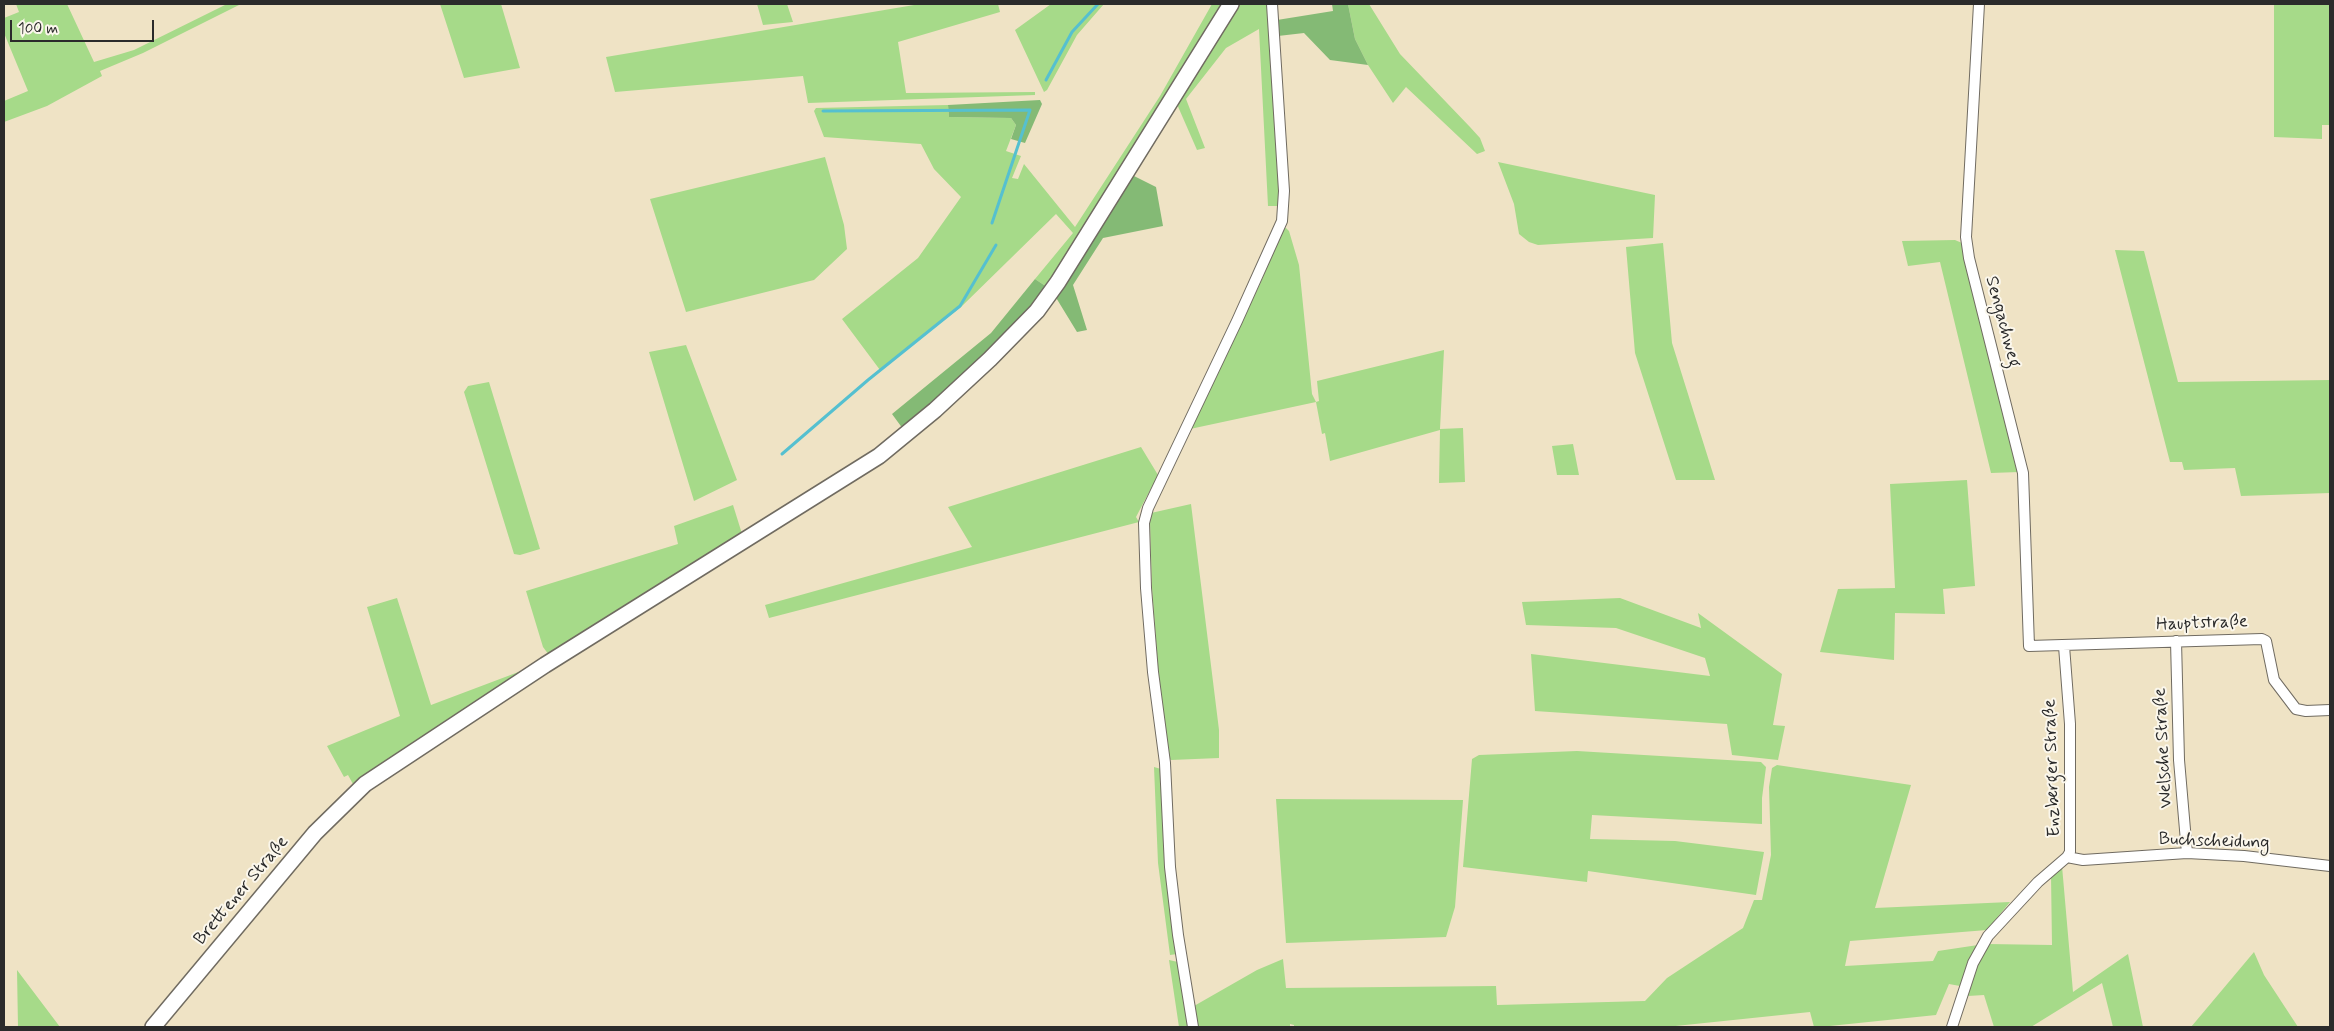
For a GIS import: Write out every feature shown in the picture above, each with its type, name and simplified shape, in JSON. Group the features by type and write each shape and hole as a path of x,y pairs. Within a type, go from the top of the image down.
{"main road":[{"name":"Brettener Straße","path":"153,1027 315,833 364,784 545,665 871,462 935,410 1038,311 1129,171 1232,4"}],"street":[{"path":"1192,1027 1170,867 1165,763 1153,672 1146,588 1144,523 1148,508 1237,322 1282,221 1284,191 1272,4"},
{"name":"Sengachweg","path":"1979,4 1966,238 1969,258 2022,466 2028,646"},
{"name":"Hauptstraße","path":"2028,646 2262,639 2266,641 2274,680 2296,709 2306,711 2330,710"},
{"name":"Welsche Straße","path":"2176,641 2179,760 2187,853"},
{"name":"Enzberger Straße","path":"1952,1027 1973,964 1988,936 2044,876 2067,858 2072,846 2070,752 2064,646"},
{"name":"Buchscheidung","path":"2067,858 2083,860 2187,853 2244,856 2330,866"}],"green space":[{"path":"16,4 67,4 94,62 134,50 227,4 241,4 143,53 100,71 102,76 47,106 4,122 4,101 28,91 4,33 4,18 19,12"},
{"path":"440,4 501,4 520,68 464,78"},
{"path":"757,4 787,4 793,22 763,25"},
{"path":"920,4 998,4 1000,12 898,42 906,93 1035,92 1035,95 808,103 803,76 615,92 606,57"},
{"path":"1051,4 1104,4 1077,35 1047,90 1044,92 1015,30"},
{"path":"1212,4 1224,4 1047,287 1035,279 1073,233 1056,214 961,307 880,370 842,319 918,258 961,197 934,169 921,144 824,137 814,111 816,108 948,105 949,117 1011,118 1016,125 1006,151 1021,156 1012,178 1018,179 1024,164 1075,227 1160,96"},
{"path":"1236,4 1270,4 1279,185 1278,206 1268,206 1259,29 1226,48 1186,99 1205,148 1197,150 1176,102"},
{"path":"1332,4 1348,4 1355,39 1368,65 1330,60 1304,33 1278,36 1277,20 1333,11"},
{"path":"1348,4 1369,4 1400,54 1480,138 1485,151 1477,154 1406,87 1393,103 1368,65 1355,39"},
{"path":"2274,4 2330,4 2330,125 2322,125 2322,139 2274,137"},
{"path":"1040,100 1042,104 1025,143 1011,139 1016,125 1011,118 949,117 948,105"},
{"path":"825,157 844,225 847,249 814,280 686,312 650,199"},
{"path":"1498,162 1655,195 1653,238 1538,245 1529,242 1519,234 1514,204"},
{"path":"1132,175 1156,187 1163,226 1103,238 1073,285 1087,330 1077,332 1055,296"},
{"path":"1286,228 1289,231 1299,265 1312,394 1316,402 1190,429 1260,284 1283,229"},
{"path":"1955,240 1962,243 2019,472 1991,473 1940,262 1908,266 1902,241"},
{"path":"1663,243 1672,343 1715,480 1676,480 1635,353 1626,247"},
{"path":"2115,250 2144,251 2178,382 2330,380 2330,493 2241,496 2235,468 2184,470 2182,462 2170,462"},
{"path":"1035,279 1047,287 1007,334 903,429 892,414 991,333"},
{"path":"686,345 737,480 694,501 649,352"},
{"path":"1444,350 1440,429 1463,428 1465,482 1439,483 1440,430 1330,461 1325,433 1322,434 1316,402 1319,401 1317,381"},
{"path":"489,382 540,549 520,555 514,554 464,392 468,386"},
{"path":"1573,444 1579,475 1557,475 1552,446"},
{"path":"1141,447 1158,475 1136,517 1139,522 769,618 765,605 972,547 948,507"},
{"path":"1967,480 1975,586 1943,589 1945,614 1895,613 1894,660 1820,652 1838,589 1895,588 1890,484"},
{"path":"1191,504 1219,730 1219,758 1171,760 1167,755 1160,693 1152,588 1150,522 1151,513"},
{"path":"733,505 743,537 549,655 543,647 526,591 678,544 674,526"},
{"path":"397,598 431,705 537,665 404,749 356,784 353,784 348,775 344,777 327,746 400,716 367,607"},
{"path":"1620,598 1701,628 1698,613 1782,674 1773,725 1785,726 1778,760 1732,755 1727,724 1535,711 1531,654 1710,676 1705,658 1616,628 1526,625 1522,602"},
{"path":"1577,751 1761,762 1766,767 1762,798 1762,824 1592,815 1590,839 1675,841 1764,852 1756,895 1588,871 1587,882 1463,867 1472,759 1479,755"},
{"path":"1777,765 1911,785 1875,908 2010,902 1987,930 1850,941 1845,966 1933,961 1938,951 1978,945 1960,986 1949,984 1936,1015 1820,1027 1814,1027 1810,1012 1666,1027 1294,1027 1294,1025 1290,1024 1290,1027 1197,1027 1194,1006 1257,970 1283,959 1286,988 1496,986 1497,1005 1645,1001 1667,978 1743,928 1754,900 1762,900 1771,855 1769,787 1772,768"},
{"path":"1154,767 1161,769 1177,954 1170,955 1158,863"},
{"path":"1276,799 1463,800 1455,907 1446,937 1286,943"},
{"path":"2062,866 2073,992 2128,954 2143,1027 2113,1027 2102,983 2031,1027 1994,1027 1984,995 1968,996 1978,964 1987,944 2052,945 2051,875"},
{"path":"2254,952 2264,975 2298,1027 2191,1027"},
{"path":"1169,960 1178,962 1189,1027 1179,1027"},
{"path":"17,970 60,1027 18,1027"}],"waterway":[{"path":"1046,80 1072,32 1098,4"},
{"path":"823,111 1030,110 992,223"},
{"path":"782,454 868,380 960,306 996,245"}]}
